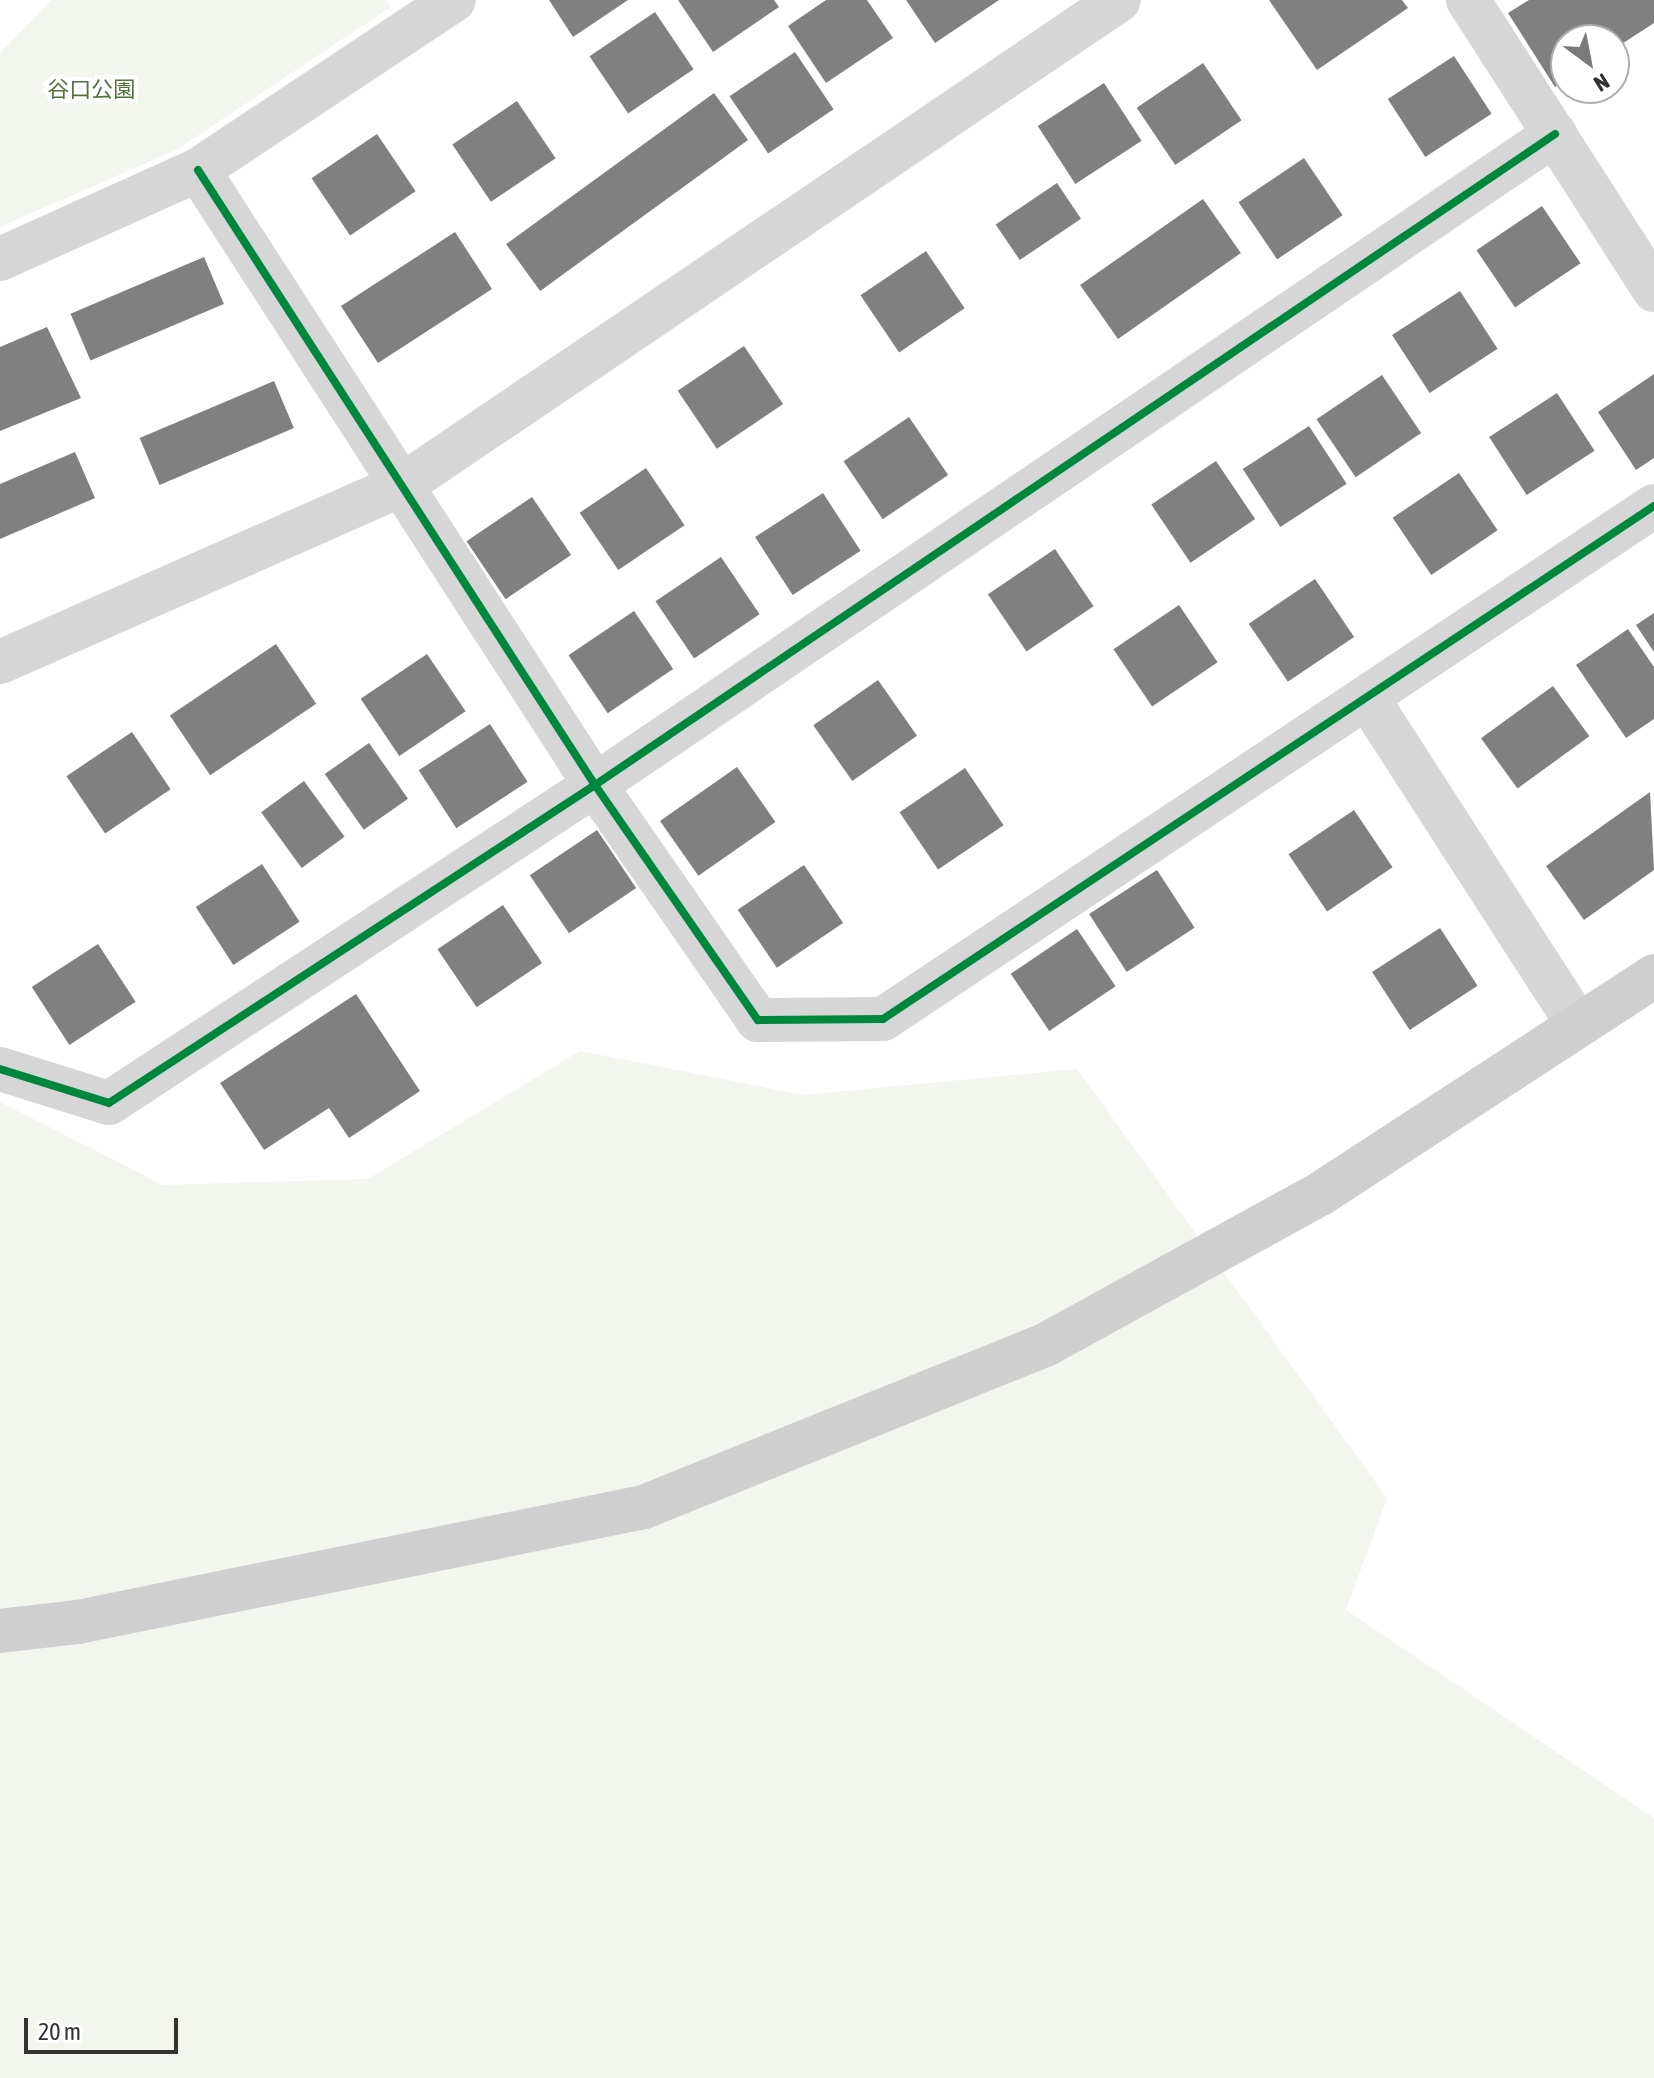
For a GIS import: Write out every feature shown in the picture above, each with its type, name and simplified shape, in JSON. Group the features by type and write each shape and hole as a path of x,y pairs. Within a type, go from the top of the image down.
{"street":[{"path":"0,662 404,484 1119,0"},
{"path":"1468,0 1654,290"},
{"path":"0,259 198,170 430,6"},
{"path":"4,1063 109,1103 595,785 1555,134"},
{"path":"198,170 404,484 595,785 758,1020 883,1019 1654,506"},
{"path":"1368,699 1578,1025"},
{"path":"0,1631 78,1622 644,1507 1047,1344 1320,1194 1654,976"}],"green space":[{"name":"谷口公園","path":"52,0 386,0 391,7 176,150 0,227 0,53"},
{"path":"580,1051 803,1095 1077,1069 1387,1498 1346,1610 1654,1818 1654,2078 0,2078 0,1102 163,1185 368,1179"}],"building":[{"path":"549,0 628,0 573,37"},
{"path":"678,0 774,0 779,7 713,52"},
{"path":"826,0 867,0 893,38 826,83 788,26"},
{"path":"906,0 999,0 935,43"},
{"path":"1269,0 1402,0 1408,8 1317,70"},
{"path":"1529,0 1654,0 1654,23 1630,39 1630,24 1550,24 1550,79 1508,13"},
{"path":"655,12 694,69 628,113 590,56"},
{"path":"795,52 834,109 768,153 730,96"},
{"path":"1454,56 1492,114 1425,157 1388,99"},
{"path":"1203,63 1242,120 1175,165 1137,108"},
{"path":"1104,83 1142,141 1075,184 1038,126"},
{"path":"714,93 748,140 540,291 506,244"},
{"path":"517,101 556,158 491,202 452,145"},
{"path":"377,134 416,191 350,235 312,178"},
{"path":"1304,158 1343,215 1277,259 1239,202"},
{"path":"1057,183 1081,219 1020,260 996,224"},
{"path":"1203,199 1241,253 1118,339 1080,285"},
{"path":"1542,206 1581,263 1515,307 1477,250"},
{"path":"455,232 492,289 378,363 341,306"},
{"path":"926,251 965,308 899,352 861,295"},
{"path":"204,257 224,304 90,361 71,314"},
{"path":"1460,291 1498,349 1430,393 1392,335"},
{"path":"47,327 81,398 0,431 0,347"},
{"path":"744,346 783,404 717,449 678,391"},
{"path":"1654,374 1654,458 1636,470 1598,412"},
{"path":"1382,375 1421,433 1356,477 1317,419"},
{"path":"274,381 294,428 160,485 140,438"},
{"path":"1557,393 1595,451 1527,495 1489,437"},
{"path":"909,417 948,475 883,519 844,461"},
{"path":"1309,426 1347,484 1280,527 1243,469"},
{"path":"75,452 95,498 0,539 0,484"},
{"path":"1216,461 1255,519 1190,563 1151,505"},
{"path":"646,468 685,525 618,570 580,513"},
{"path":"1459,473 1498,530 1431,575 1393,518"},
{"path":"823,493 861,551 793,595 755,537"},
{"path":"532,497 571,555 506,599 467,541"},
{"path":"1055,549 1094,606 1026,651 988,594"},
{"path":"721,557 760,614 694,658 656,601"},
{"path":"1315,579 1354,637 1288,682 1249,624"},
{"path":"1179,605 1218,662 1152,706 1114,649"},
{"path":"634,611 673,669 608,713 569,655"},
{"path":"1654,613 1654,652 1636,625"},
{"path":"1628,629 1654,667 1654,719 1626,738 1576,665"},
{"path":"276,644 316,704 210,775 170,716"},
{"path":"427,654 466,711 399,756 361,699"},
{"path":"878,680 917,736 852,781 813,725"},
{"path":"1553,686 1589,736 1517,788 1481,738"},
{"path":"490,724 528,782 456,828 419,770"},
{"path":"132,732 171,789 105,833 67,776"},
{"path":"369,743 408,799 364,830 325,774"},
{"path":"737,767 775,822 698,876 660,821"},
{"path":"965,768 1004,825 938,869 900,812"},
{"path":"304,781 345,837 302,868 261,812"},
{"path":"1650,792 1654,870 1584,920 1546,866"},
{"path":"1354,810 1393,867 1327,911 1289,854"},
{"path":"597,830 636,888 569,933 530,875"},
{"path":"262,864 300,922 233,965 196,907"},
{"path":"804,865 843,923 777,968 738,910"},
{"path":"1157,870 1195,928 1127,972 1089,914"},
{"path":"503,905 542,963 477,1007 438,949"},
{"path":"1440,928 1478,986 1410,1030 1372,972"},
{"path":"1077,929 1116,986 1049,1031 1011,974"},
{"path":"98,944 136,1002 69,1045 32,987"},
{"path":"356,994 420,1091 349,1138 329,1108 264,1150 220,1083"}],"cycle path":[{"path":"0,1069 109,1103 595,785 1555,134"},
{"path":"198,170 595,785 758,1020 883,1019 1654,506"}]}
